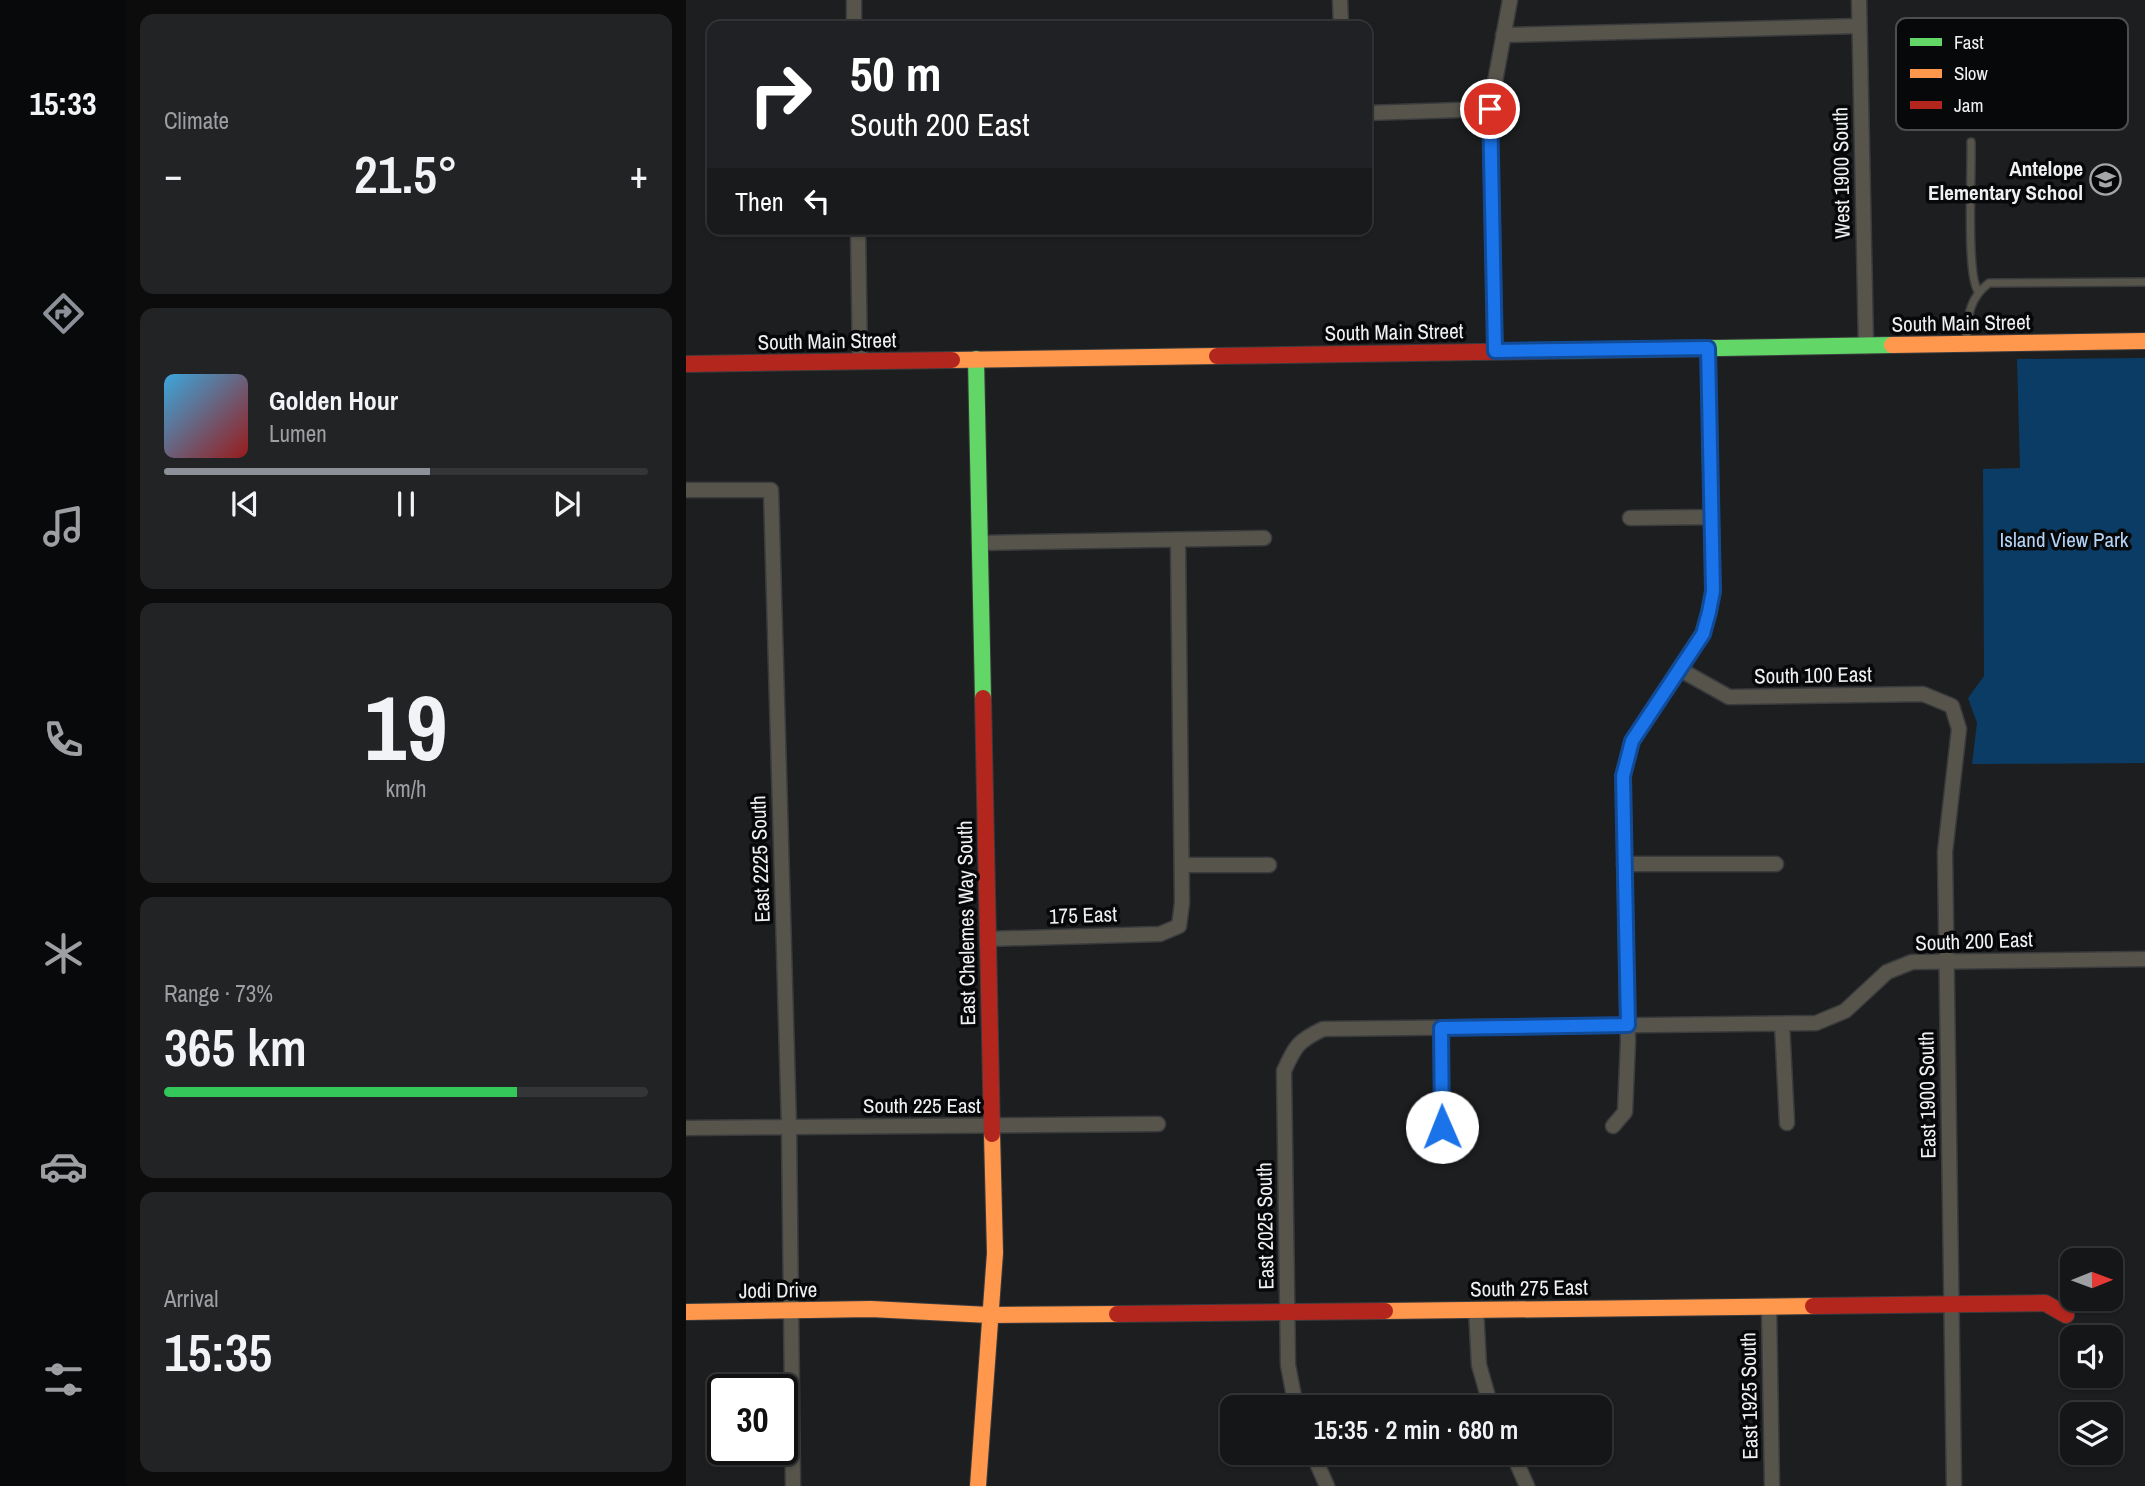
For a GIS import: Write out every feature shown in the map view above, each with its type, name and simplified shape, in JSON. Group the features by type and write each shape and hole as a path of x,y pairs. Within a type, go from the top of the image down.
{"street":[{"path":"854,0 854,21"},
{"path":"1340,0 1341,21"},
{"path":"1495,351 1490,109 1510,0"},
{"name":"West 1900 South","path":"1858,0 1866,346"},
{"path":"1503,35 1859,26"},
{"path":"1372,113 1490,109"},
{"path":"858,235 860,361"},
{"name":"South Main Street","path":"686,364 2145,341"},
{"path":"1613,1126 1625,1112 1628,1025 1623,776 1632,741 1703,634 1713,591 1708,348"},
{"name":"East Chelemes Way South","path":"976,359 995,1253 978,1486"},
{"name":"East 2225 South","path":"686,490 771,490 789,1127 793,1486"},
{"path":"1630,518 1711,517"},
{"path":"979,543 1265,538"},
{"path":"1178,541 1182,865 1269,865"},
{"name":"South 100 East","path":"1679,669 1729,697 1923,694 1952,706"},
{"name":"East 1900 South","path":"1952,706 1959,729 1945,852 1954,1486"},
{"path":"1624,864 1776,864"},
{"name":"175 East","path":"988,939 1160,934 1179,926 1182,865"},
{"name":"South 200 East","path":"1295,1045 1323,1029 1816,1023 1844,1011 1887,972 1912,962 2145,959"},
{"path":"1782,1024 1787,1123"},
{"path":"1441,1028 1442,1127"},
{"name":"East 2025 South","path":"1294,1395 1288,1365 1284,1071 1295,1045"},
{"name":"South 225 East","path":"686,1128 1158,1124"},
{"name":"South 275 East","path":"989,1315 2045,1303 2066,1315"},
{"name":"East 1925 South","path":"1769,1306 1772,1486"},
{"name":"Jodi Drive","path":"686,1312 871,1309 989,1315"},
{"path":"1476,1309 1479,1365 1488,1395"},
{"path":"1318,1465 1327,1486"},
{"path":"1518,1465 1527,1486"}],"lane":[{"path":"1971,142 1971,256 1973,278 1978,291"},
{"path":"1965,344 1970,304 1978,291 1989,283 2145,282"}],"green space":[{"name":"Island View Park","path":"2145,358 2145,763 1972,764 1977,723 1968,698 1984,676 1983,469 2020,468 2017,359"}],"traffic: fast":[{"path":"1538,351 1892,345"},
{"path":"976,359 983,698"}],"traffic: slow":[{"path":"1892,345 2145,341"},
{"path":"952,360 1217,356"},
{"path":"978,1486 995,1253 992,1134"},
{"path":"1385,1311 1813,1306"},
{"path":"686,1312 871,1309 989,1315 1117,1314"}],"traffic: jam":[{"path":"1217,356 1538,351"},
{"path":"686,364 952,360"},
{"path":"983,698 992,1134"},
{"path":"1813,1306 2045,1303 2066,1315"},
{"path":"1117,1314 1385,1311"}],"place":[{"name":"Antelope Elementary School","path":"2106,180"}],"route":[{"path":"1442,1127 1441,1028 1628,1025 1623,776 1632,741 1703,634 1713,591 1708,348 1495,351 1490,109"}]}
